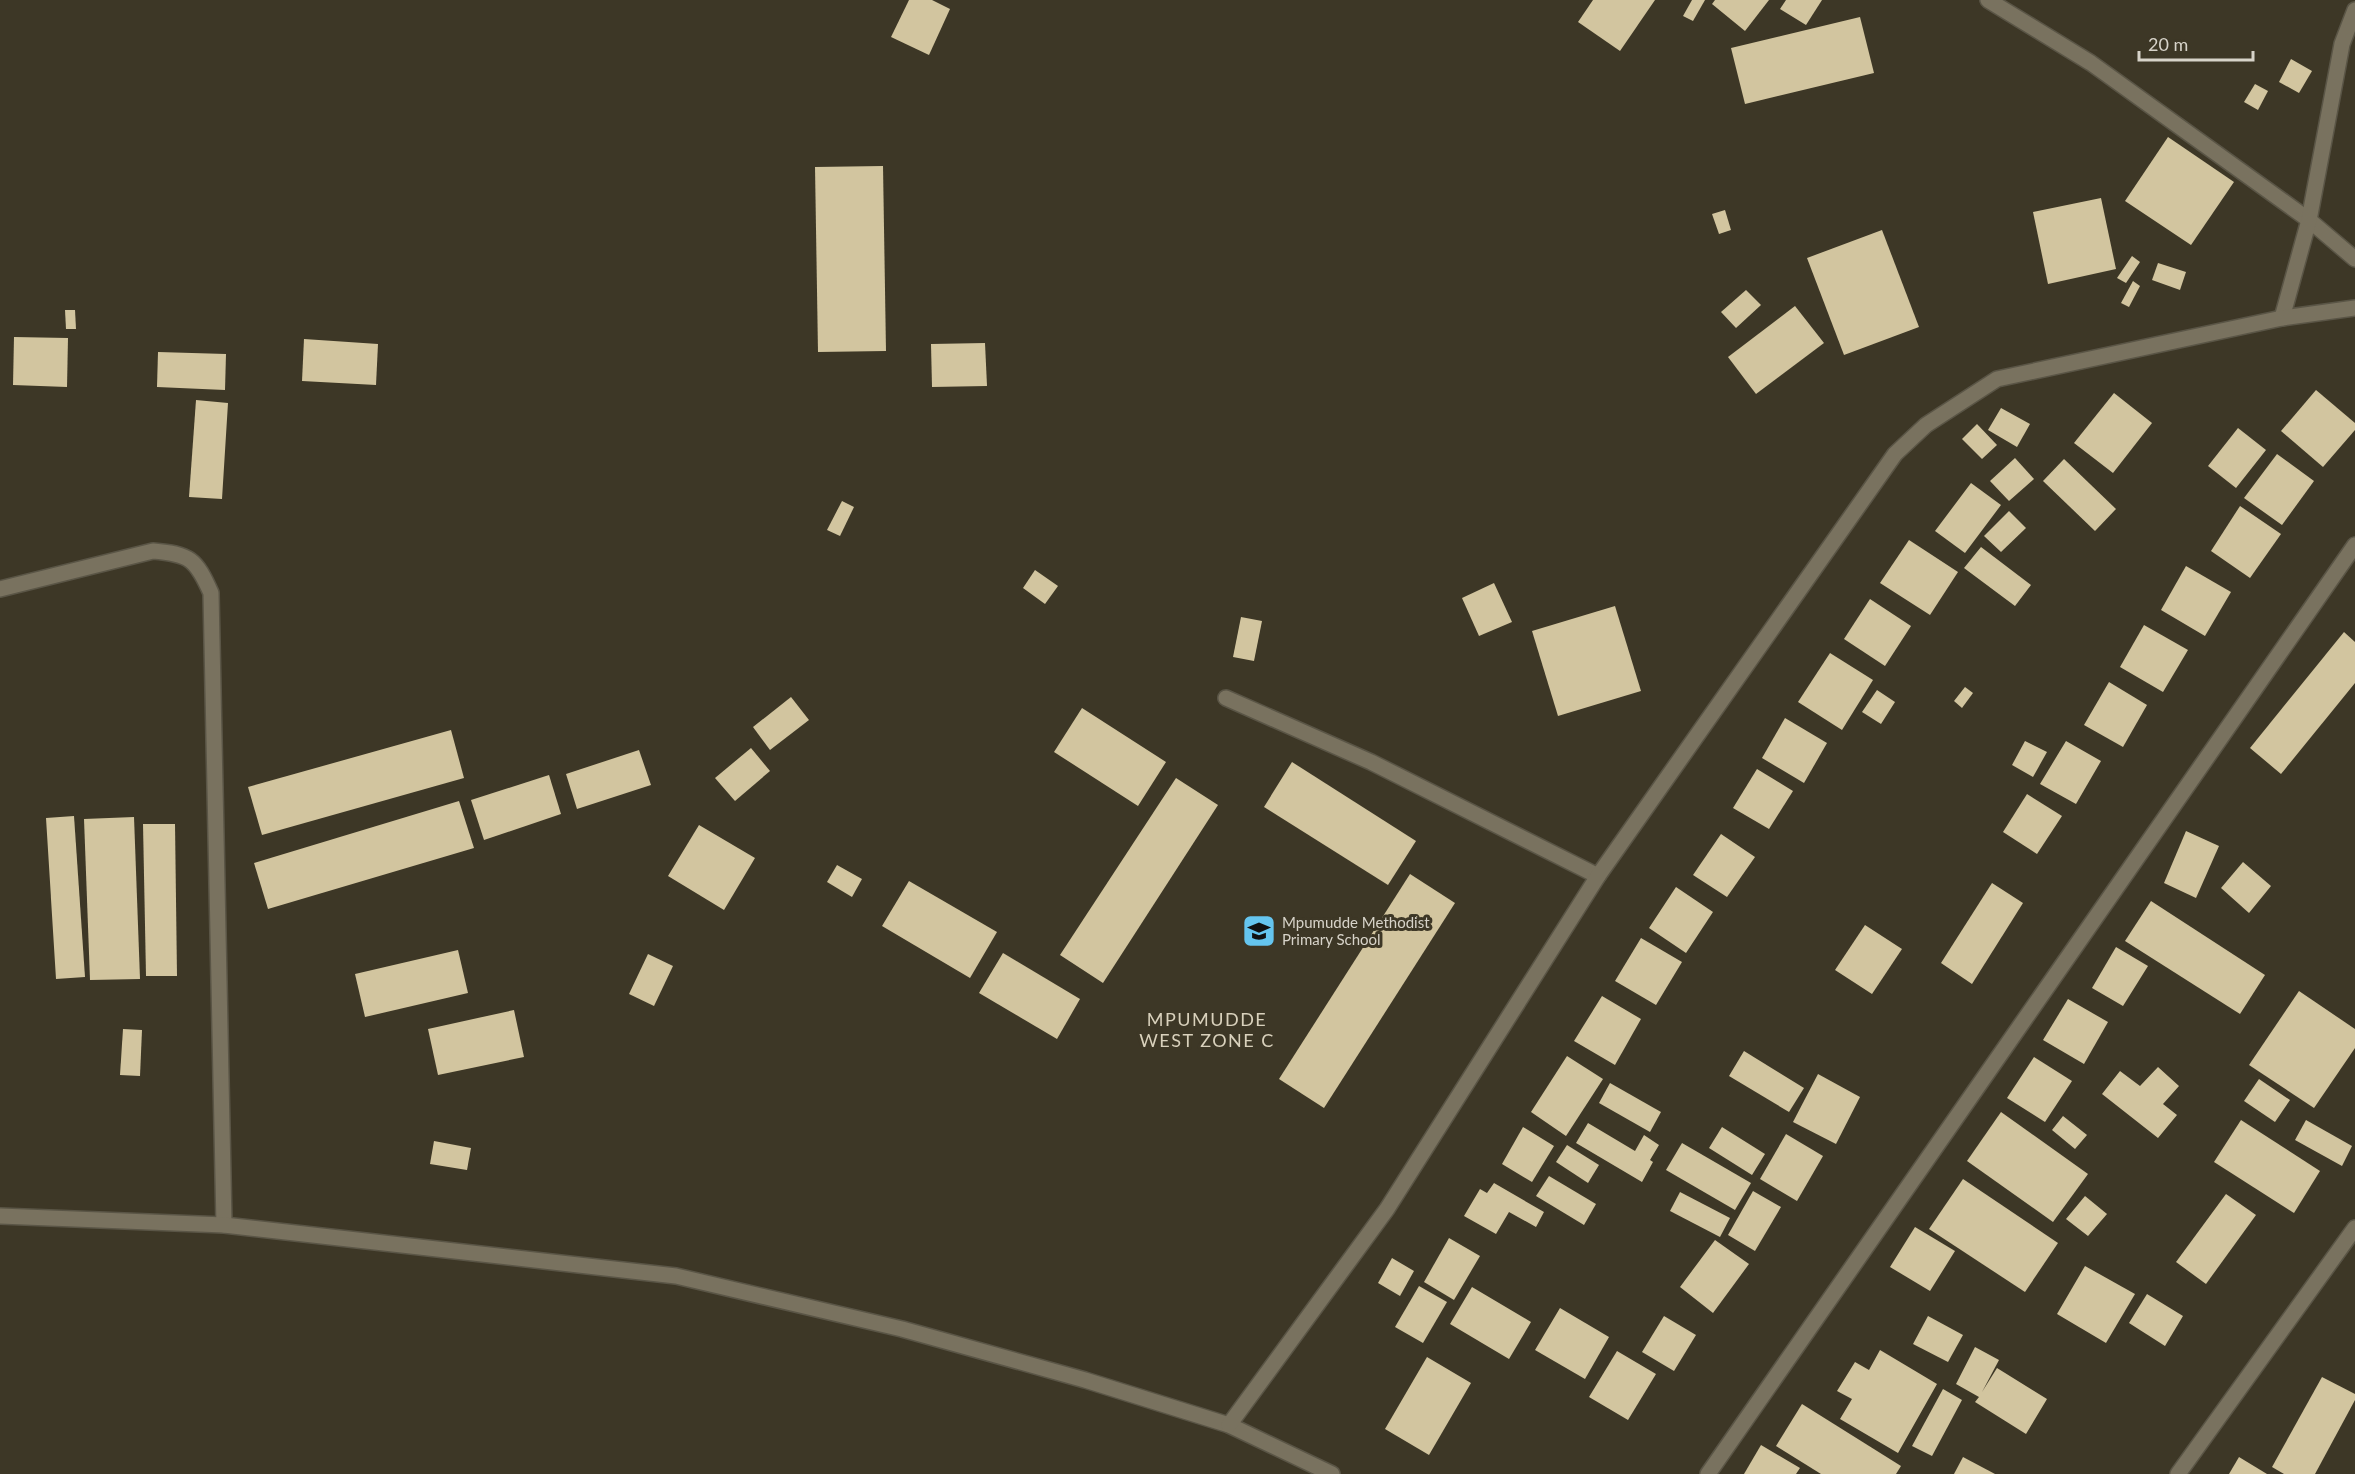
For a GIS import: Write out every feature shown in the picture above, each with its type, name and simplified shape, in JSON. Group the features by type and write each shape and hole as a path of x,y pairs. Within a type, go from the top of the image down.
{"street":[{"path":"1988,0 2091,63 2309,220 2355,258"},
{"path":"2282,318 2309,220 2342,45 2355,10"},
{"path":"1229,1425 1388,1209 1598,876 1895,454 1926,425 1997,379 2282,318 2355,308"},
{"path":"1708,1474 2355,545"},
{"path":"0,590 153,551 179,553 200,567 211,593 224,1225"},
{"path":"1226,698 1371,762 1598,876"},
{"path":"0,1216 224,1225 676,1276 902,1329 1085,1380 1229,1425 1332,1474"},
{"path":"2178,1474 2355,1228"}],"building":[{"path":"909,0 932,0 950,9 929,55 891,37"},
{"path":"1593,0 1655,0 1620,51 1578,22"},
{"path":"1692,0 1705,0 1693,21 1683,16"},
{"path":"1715,0 1769,0 1745,31 1712,4"},
{"path":"1786,0 1822,0 1806,25 1780,9"},
{"path":"1860,17 1874,73 1745,104 1731,48"},
{"path":"2291,59 2312,71 2299,93 2279,82"},
{"path":"2255,84 2268,91 2258,110 2244,102"},
{"path":"2168,137 2234,182 2191,245 2125,201"},
{"path":"883,166 886,351 818,352 815,167"},
{"path":"2101,198 2116,269 2048,284 2033,212"},
{"path":"1725,210 1731,230 1719,234 1712,214"},
{"path":"1882,230 1919,327 1844,355 1807,258"},
{"path":"2132,256 2140,262 2126,283 2117,278"},
{"path":"2158,263 2186,272 2180,290 2152,280"},
{"path":"2133,281 2140,286 2129,307 2121,303"},
{"path":"1746,290 1761,305 1736,328 1721,312"},
{"path":"1795,306 1824,343 1756,394 1728,357"},
{"path":"65,310 75,310 76,329 66,329"},
{"path":"14,337 68,338 67,387 13,385"},
{"path":"304,339 378,344 376,385 302,381"},
{"path":"985,343 987,386 932,387 931,344"},
{"path":"158,352 226,354 225,390 157,387"},
{"path":"2316,390 2355,423 2355,430 2323,467 2281,431"},
{"path":"2114,393 2152,423 2113,473 2074,443"},
{"path":"196,400 228,403 222,499 189,497"},
{"path":"2001,408 2030,424 2017,447 1988,430"},
{"path":"1977,424 1997,445 1982,459 1962,439"},
{"path":"2238,428 2266,450 2236,488 2208,466"},
{"path":"2277,454 2314,481 2282,525 2244,498"},
{"path":"2015,458 2034,479 2009,501 1990,481"},
{"path":"2064,459 2116,509 2095,531 2043,481"},
{"path":"1971,483 2001,505 1965,553 1935,531"},
{"path":"842,501 854,507 840,536 827,530"},
{"path":"2240,506 2281,534 2250,578 2211,551"},
{"path":"2009,511 2026,528 2001,552 1984,536"},
{"path":"1909,540 1958,572 1930,615 1880,583"},
{"path":"1981,547 2031,585 2015,606 1964,568"},
{"path":"2186,566 2231,592 2205,636 2161,610"},
{"path":"1035,570 1058,586 1045,604 1023,588"},
{"path":"1494,583 1512,622 1479,636 1462,598"},
{"path":"1870,599 1911,626 1885,666 1844,639"},
{"path":"1615,606 1641,691 1558,716 1532,631"},
{"path":"1241,617 1262,621 1254,661 1233,657"},
{"path":"2144,625 2188,650 2163,692 2120,667"},
{"path":"2344,632 2355,642 2355,683 2281,774 2250,748"},
{"path":"1830,653 1873,680 1842,730 1798,702"},
{"path":"2109,682 2147,705 2123,747 2084,725"},
{"path":"1965,687 1973,693 1962,708 1954,701"},
{"path":"1877,690 1895,702 1881,724 1862,712"},
{"path":"791,697 809,720 770,750 753,727"},
{"path":"1082,708 1166,762 1138,806 1054,752"},
{"path":"1785,718 1827,743 1804,783 1762,758"},
{"path":"451,730 464,778 262,835 248,787"},
{"path":"2025,741 2047,752 2033,777 2012,765"},
{"path":"2066,741 2101,761 2076,804 2040,784"},
{"path":"751,748 770,771 735,801 715,778"},
{"path":"639,750 651,785 577,809 566,774"},
{"path":"1292,762 1416,841 1388,885 1264,807"},
{"path":"1757,769 1793,791 1769,829 1733,808"},
{"path":"549,775 561,814 484,840 471,800"},
{"path":"1176,778 1218,805 1103,983 1060,955"},
{"path":"2027,794 2062,816 2037,854 2003,832"},
{"path":"459,801 474,848 268,909 254,863"},
{"path":"74,816 85,977 56,979 46,818"},
{"path":"134,817 140,979 90,980 84,819"},
{"path":"143,824 175,824 177,976 146,976"},
{"path":"699,825 755,858 724,910 668,876"},
{"path":"2186,831 2219,846 2196,898 2164,883"},
{"path":"1721,834 1755,857 1727,897 1693,875"},
{"path":"2243,862 2271,886 2249,913 2221,888"},
{"path":"837,865 862,879 852,897 827,882"},
{"path":"1410,874 1455,903 1324,1108 1279,1079"},
{"path":"909,881 997,932 970,978 882,926"},
{"path":"1992,883 2023,903 1972,984 1941,963"},
{"path":"1676,887 1713,912 1686,953 1649,928"},
{"path":"2151,901 2265,975 2240,1014 2125,941"},
{"path":"1865,925 1902,949 1872,994 1835,970"},
{"path":"1641,938 1682,962 1656,1005 1615,981"},
{"path":"2116,947 2148,966 2123,1006 2092,988"},
{"path":"458,950 468,993 365,1017 355,974"},
{"path":"1003,953 1080,999 1057,1039 979,993"},
{"path":"648,954 673,966 654,1006 629,994"},
{"path":"2299,991 2355,1029 2355,1048 2314,1108 2249,1065"},
{"path":"1602,996 1641,1019 1615,1065 1574,1041"},
{"path":"2068,999 2108,1022 2084,1064 2043,1040"},
{"path":"514,1010 524,1057 438,1075 428,1029"},
{"path":"123,1029 142,1030 140,1076 120,1075"},
{"path":"1744,1051 1804,1088 1789,1112 1729,1076"},
{"path":"1567,1056 1603,1079 1566,1136 1531,1112"},
{"path":"2034,1057 2072,1081 2045,1122 2007,1098"},
{"path":"2158,1067 2179,1086 2163,1104 2177,1115 2158,1138 2102,1094 2120,1071 2140,1086"},
{"path":"1818,1074 1860,1097 1836,1144 1793,1122"},
{"path":"2259,1079 2290,1100 2275,1122 2244,1101"},
{"path":"1610,1083 1661,1112 1650,1132 1599,1103"},
{"path":"2001,1112 2088,1174 2053,1222 1967,1161"},
{"path":"2063,1116 2087,1135 2075,1149 2052,1130"},
{"path":"2241,1120 2320,1171 2294,1213 2214,1162"},
{"path":"2306,1120 2352,1146 2342,1166 2295,1140"},
{"path":"1588,1123 1635,1151 1644,1135 1659,1145 1650,1160 1653,1162 1642,1182 1576,1143"},
{"path":"1523,1127 1554,1146 1532,1182 1502,1164"},
{"path":"1722,1127 1765,1154 1752,1175 1709,1148"},
{"path":"1786,1134 1823,1156 1797,1201 1760,1179"},
{"path":"434,1141 471,1148 467,1170 430,1164"},
{"path":"1682,1143 1751,1183 1735,1210 1666,1170"},
{"path":"1567,1145 1599,1165 1588,1183 1556,1162"},
{"path":"1549,1176 1596,1204 1584,1225 1536,1196"},
{"path":"1963,1179 2058,1243 2025,1292 1929,1229"},
{"path":"1494,1183 1544,1212 1536,1227 1509,1212 1496,1234 1464,1216 1480,1189 1487,1193"},
{"path":"1753,1191 1781,1207 1755,1251 1728,1235"},
{"path":"1680,1192 1730,1218 1720,1237 1670,1211"},
{"path":"2226,1194 2256,1215 2206,1284 2176,1262"},
{"path":"2085,1196 2107,1214 2088,1236 2066,1219"},
{"path":"1915,1227 1955,1251 1930,1291 1890,1267"},
{"path":"1449,1238 1480,1256 1454,1300 1424,1282"},
{"path":"1715,1240 1749,1264 1713,1313 1680,1287"},
{"path":"1392,1258 1414,1271 1400,1296 1378,1283"},
{"path":"2085,1266 2135,1294 2106,1343 2057,1314"},
{"path":"1419,1286 1447,1302 1423,1343 1395,1327"},
{"path":"1472,1287 1531,1322 1509,1359 1450,1324"},
{"path":"2147,1294 2183,1316 2165,1346 2129,1323"},
{"path":"1560,1308 1609,1337 1585,1379 1535,1350"},
{"path":"1664,1316 1696,1335 1674,1371 1642,1352"},
{"path":"1928,1316 1963,1335 1948,1362 1913,1344"},
{"path":"1975,1347 1999,1360 1982,1392 1997,1368 2047,1399 2026,1434 1975,1402 1979,1397 1956,1384"},
{"path":"1880,1350 1937,1384 1898,1453 1840,1419 1852,1399 1837,1391 1855,1362 1869,1370"},
{"path":"1617,1351 1656,1374 1628,1420 1589,1397"},
{"path":"1427,1357 1471,1383 1429,1455 1385,1429"},
{"path":"2322,1377 2355,1394 2355,1400 2315,1474 2284,1474 2272,1467"},
{"path":"1943,1389 1962,1400 1932,1456 1912,1446"},
{"path":"1802,1404 1901,1466 1896,1474 1821,1474 1776,1446"},
{"path":"1761,1445 1800,1468 1796,1474 1744,1474"},
{"path":"1963,1457 1995,1474 1954,1474"},
{"path":"2239,1457 2267,1474 2229,1474"}],"place":[{"name":"Mpumudde Methodist Primary School","path":"1259,931"}],"district":[{"name":"MPUMUDDE WEST ZONE C","path":"1207,1029"}]}
